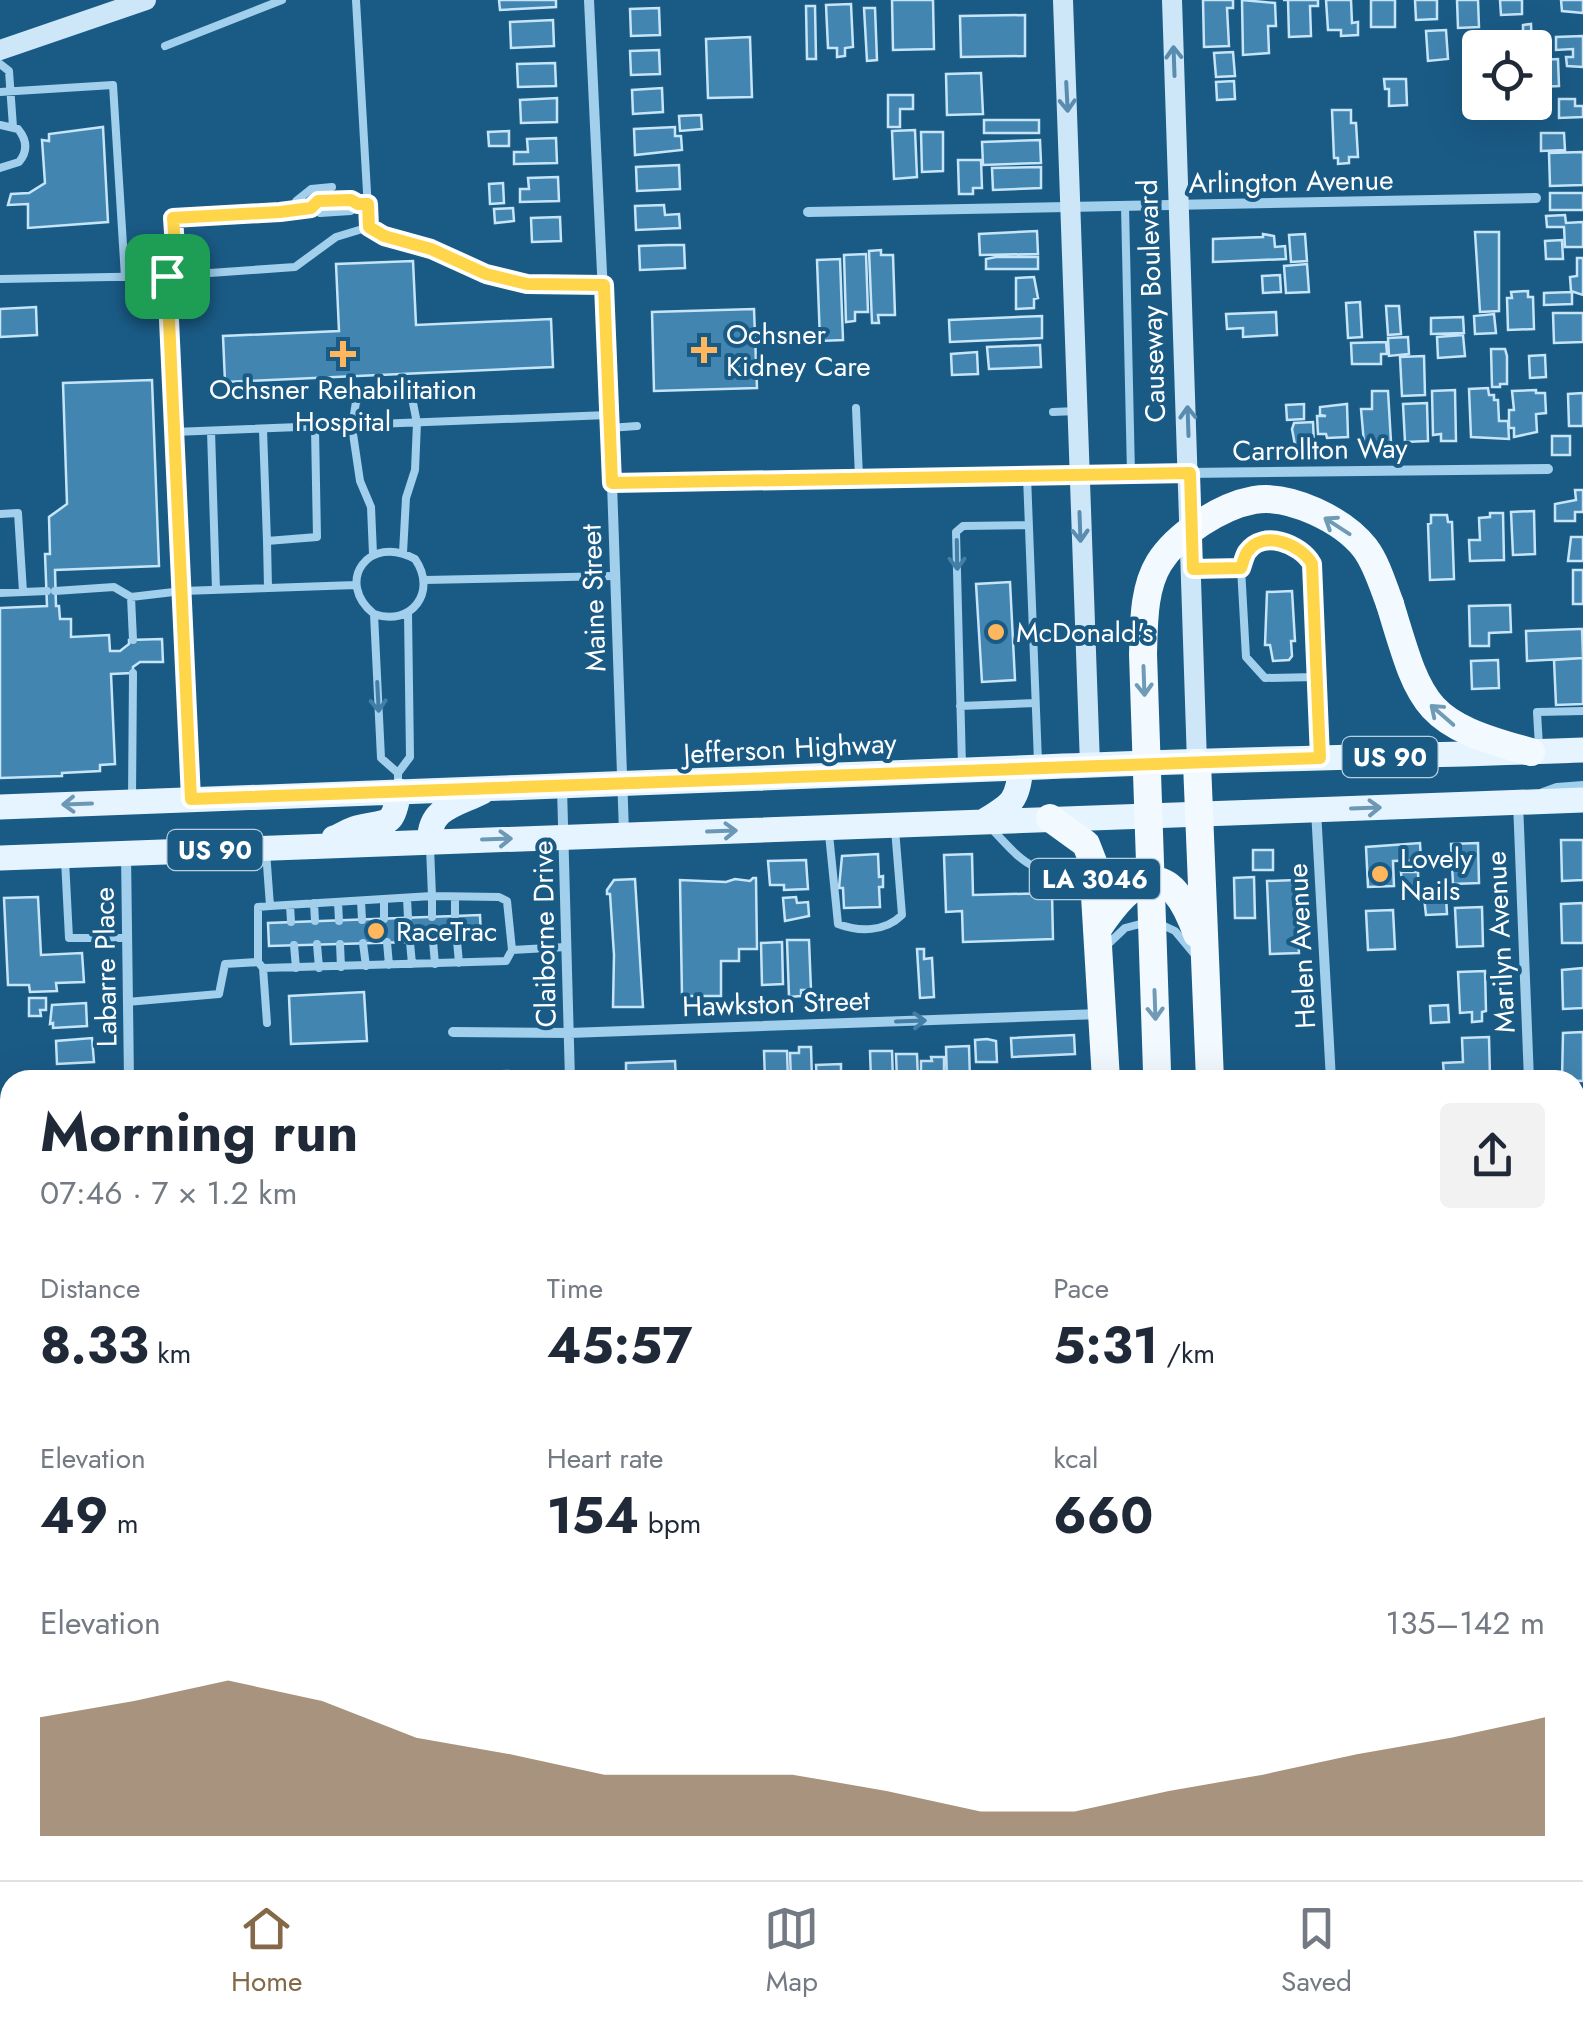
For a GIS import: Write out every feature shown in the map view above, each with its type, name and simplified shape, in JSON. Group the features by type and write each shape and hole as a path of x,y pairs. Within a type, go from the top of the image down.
{"highway":[{"path":"1157,1070 1144,608 1158,564 1185,534 1220,513 1254,500 1282,502 1314,512 1345,529 1365,548 1390,604 1412,678 1432,708 1456,728 1535,752"},
{"name":"Causeway Boulevard","path":"1197,764 1210,1070"},
{"name":"LA 3046","path":"1050,818 1086,844 1094,871 1104,1070"},
{"path":"1097,930 1130,888 1147,882 1168,884 1189,912 1206,971"}],"main road":[{"path":"0,50 146,0"},
{"path":"1063,0 1090,766"},
{"name":"Causeway Boulevard","path":"1172,0 1197,764"},
{"name":"Jefferson Highway","path":"0,808 191,799 398,782 489,788 623,786 962,770 1583,750"},
{"path":"984,821 1012,804 1030,768"},
{"path":"316,846 356,828 391,820 396,812 398,782"},
{"path":"430,842 429,827 438,813 489,788"},
{"name":"US 90","path":"0,858 1583,800"}],"street":[{"name":"Maine Street","path":"589,0 604,285 624,834"},
{"name":"Arlington Avenue","path":"808,212 1536,198"},
{"name":"Carrollton Way","path":"612,483 1548,469"},
{"path":"1517,802 1556,788 1583,786"},
{"name":"Claiborne Drive","path":"562,787 570,1070"},
{"name":"Marilyn Avenue","path":"1517,802 1529,1070"},
{"name":"Helen Avenue","path":"1316,810 1330,1070"},
{"name":"Labarre Place","path":"126,853 129,1070"},
{"name":"Hawkston Street","path":"452,1032 1102,1026"}],"lane":[{"path":"165,46 282,0"},
{"path":"356,0 363,204 369,227 486,274 527,284 604,285"},
{"path":"0,64 9,71 13,126 26,142 24,156 13,166 0,168"},
{"path":"0,92 114,85 125,276"},
{"path":"0,125 13,126"},
{"path":"296,208 296,201 311,189 332,188"},
{"path":"191,799 174,432 173,218 311,208 318,201 351,200 363,204"},
{"path":"1125,206 1131,474"},
{"path":"0,280 295,267 336,237 369,227"},
{"path":"403,393 412,398 417,424 415,470 406,498 403,552"},
{"path":"364,394 356,402 352,427 360,481 371,507 374,554"},
{"path":"856,408 859,477"},
{"path":"1053,412 1077,410"},
{"path":"174,432 608,415"},
{"path":"609,428 638,426"},
{"path":"266,541 317,538 314,429"},
{"path":"262,430 268,588"},
{"path":"211,431 216,590"},
{"path":"1027,476 1035,703 1030,768"},
{"path":"0,514 18,513 23,592"},
{"path":"962,770 956,532 963,526 1028,525"},
{"path":"1316,677 1264,678 1246,657 1241,568 1247,552 1258,543 1291,542 1306,553 1312,564 1320,758"},
{"path":"403,552 415,559 425,580 420,601 408,613 394,618 374,614 360,599 356,585 362,565 374,554 403,552"},
{"path":"1193,569 1241,568"},
{"path":"425,580 614,576"},
{"path":"0,593 114,587 131,597 182,591 356,585"},
{"path":"131,597 133,640"},
{"path":"374,614 381,758 398,782 410,758 408,613"},
{"path":"132,802 133,673"},
{"path":"960,706 1035,703"},
{"path":"1535,752 1537,712 1583,711"},
{"path":"984,821 1029,866 1052,872 1094,871"},
{"path":"828,828 838,924 850,929 873,928 892,925 902,915 894,825"},
{"path":"430,842 432,917"},
{"path":"266,848 270,906"},
{"path":"64,856 69,938 127,938"},
{"path":"128,1002 218,994 225,964 260,965 296,968 319,968 506,961 512,950 507,901 499,897 432,896 258,906 260,965 266,1023"},
{"path":"455,896 456,916"},
{"path":"407,898 408,918"},
{"path":"384,899 384,918"},
{"path":"361,901 362,920"},
{"path":"338,902 339,920"},
{"path":"314,903 316,921"},
{"path":"290,905 291,922"},
{"path":"1100,960 1106,946 1125,928 1143,922 1158,923 1184,939 1206,971"},
{"path":"433,941 434,964"},
{"path":"457,941 459,963"},
{"path":"386,942 389,965"},
{"path":"410,942 412,964"},
{"path":"363,943 366,966"},
{"path":"317,944 319,968"},
{"path":"340,944 342,967"},
{"path":"294,945 296,968"},
{"path":"512,950 566,947"}],"building":[{"path":"499,0 556,0 556,7 500,10"},
{"path":"892,0 933,0 934,49 893,50"},
{"path":"1203,0 1233,0 1233,8 1227,8 1229,46 1204,47"},
{"path":"1242,0 1275,3 1276,26 1268,26 1269,53 1243,55"},
{"path":"1288,0 1318,0 1318,6 1310,6 1311,36 1289,37"},
{"path":"1326,0 1351,0 1352,23 1358,22 1358,35 1341,36 1341,30 1328,30"},
{"path":"1371,0 1395,0 1395,27 1371,27"},
{"path":"1415,0 1437,0 1437,19 1416,20"},
{"path":"1457,0 1478,0 1479,27 1458,28"},
{"path":"1500,0 1522,0 1522,14 1501,15"},
{"path":"1561,0 1583,0 1583,13 1562,11"},
{"path":"851,4 853,47 845,48 845,56 837,57 837,48 828,48 826,5"},
{"path":"806,6 815,6 816,59 807,59"},
{"path":"659,8 660,35 631,36 630,9"},
{"path":"864,8 875,8 877,60 867,61"},
{"path":"1025,15 1025,56 961,57 960,16"},
{"path":"553,20 554,46 511,48 510,22"},
{"path":"1446,30 1448,59 1428,61 1426,31"},
{"path":"1583,36 1583,67 1567,66 1566,57 1573,57 1573,49 1556,50 1556,37"},
{"path":"750,37 752,97 708,98 706,39"},
{"path":"659,50 660,74 631,75 630,51"},
{"path":"1233,52 1235,76 1216,77 1214,53"},
{"path":"1552,59 1558,59 1559,86 1552,86"},
{"path":"555,63 556,86 518,87 517,64"},
{"path":"981,73 983,114 947,115 946,74"},
{"path":"1384,79 1406,79 1407,105 1389,106 1389,89 1385,89"},
{"path":"1234,81 1235,99 1217,100 1216,82"},
{"path":"662,88 663,112 633,114 632,90"},
{"path":"888,95 913,95 913,109 900,109 900,127 888,127"},
{"path":"557,98 557,122 521,123 520,100"},
{"path":"1559,99 1575,99 1575,106 1583,106 1583,117 1559,118"},
{"path":"1332,110 1351,110 1351,123 1356,123 1358,157 1349,157 1349,163 1338,164 1338,158 1334,158"},
{"path":"701,115 702,129 680,131 679,116"},
{"path":"984,120 1039,120 1039,133 984,133"},
{"path":"103,127 108,222 28,228 28,204 8,205 11,194 29,193 45,183 42,140 49,141 49,134"},
{"path":"675,127 675,136 681,136 682,150 635,155 634,129"},
{"path":"915,130 917,177 894,179 892,131"},
{"path":"509,131 509,146 489,146 488,132"},
{"path":"921,132 943,132 943,171 922,172"},
{"path":"1541,133 1564,133 1565,150 1541,151"},
{"path":"556,138 557,163 514,164 514,152 528,152 527,139"},
{"path":"1040,140 1041,163 983,165 982,142"},
{"path":"1583,152 1583,185 1550,186 1549,153"},
{"path":"958,160 981,160 982,188 973,188 973,194 959,194"},
{"path":"679,165 680,189 637,191 636,167"},
{"path":"1041,167 1041,188 993,190 992,168"},
{"path":"558,177 559,201 520,202 520,189 529,189 528,178"},
{"path":"503,183 504,203 490,204 489,184"},
{"path":"1550,193 1583,193 1583,210 1550,210"},
{"path":"664,205 665,215 679,214 680,228 636,230 635,206"},
{"path":"513,208 514,221 495,223 494,209"},
{"path":"1565,215 1566,223 1583,222 1583,247 1565,247 1564,227 1547,227 1546,216"},
{"path":"560,217 561,241 532,242 531,218"},
{"path":"1037,231 1038,254 980,255 979,234"},
{"path":"1475,232 1499,232 1499,311 1480,312"},
{"path":"1305,234 1307,261 1291,262 1289,235"},
{"path":"1274,236 1275,247 1285,246 1286,259 1213,262 1213,239"},
{"path":"1562,240 1563,259 1546,259 1545,241"},
{"path":"684,245 685,268 640,270 639,246"},
{"path":"881,250 881,255 893,255 895,315 878,315 879,323 872,323 869,251"},
{"path":"866,254 868,312 855,312 855,321 846,322 844,255"},
{"path":"1038,257 1038,269 986,269 986,259"},
{"path":"1577,258 1583,258 1583,295 1571,291 1570,277 1577,276"},
{"path":"840,259 843,340 820,341 817,260"},
{"path":"413,261 416,325 551,319 553,367 225,382 223,336 339,331 336,264"},
{"path":"1307,264 1309,292 1286,293 1284,266"},
{"path":"1280,275 1281,292 1263,293 1262,276"},
{"path":"1034,277 1038,298 1034,299 1034,308 1016,309 1016,278"},
{"path":"1528,291 1528,297 1533,297 1534,329 1508,330 1507,298 1512,298 1511,292"},
{"path":"1572,292 1572,304 1544,305 1544,293"},
{"path":"1360,302 1362,337 1348,338 1346,303"},
{"path":"1386,306 1399,306 1401,334 1388,335"},
{"path":"36,307 37,335 0,337 0,309"},
{"name":"Ochsner Kidney Care","path":"754,309 757,388 654,391 652,312"},
{"path":"1276,312 1277,335 1243,337 1243,328 1227,329 1226,314"},
{"path":"1553,313 1583,313 1583,342 1554,343"},
{"path":"1494,314 1496,333 1475,334 1474,316"},
{"path":"1042,316 1042,338 950,342 949,320"},
{"path":"1463,317 1464,333 1431,334 1431,318"},
{"path":"1463,335 1465,356 1438,358 1437,337"},
{"path":"1408,337 1409,354 1389,356 1388,338"},
{"path":"1386,342 1387,354 1381,354 1381,364 1352,364 1351,343"},
{"path":"1040,345 1041,367 989,369 987,347"},
{"path":"1491,349 1505,349 1507,356 1507,384 1500,387 1492,387"},
{"path":"977,352 978,374 952,375 951,354"},
{"path":"1545,355 1546,377 1530,378 1529,356"},
{"path":"1424,356 1425,395 1402,396 1400,357"},
{"path":"152,380 159,566 55,570 56,606 60,619 71,619 71,637 109,635 110,651 120,651 129,640 162,639 163,662 140,662 133,667 133,673 111,674 115,764 100,765 100,771 62,776 0,778 0,608 47,606 45,554 50,554 49,517 67,504 63,383"},
{"path":"1488,388 1489,395 1498,400 1499,421 1508,421 1509,439 1471,437 1469,389"},
{"path":"1455,390 1456,441 1441,441 1441,434 1433,435 1432,391"},
{"path":"1372,391 1388,391 1391,442 1364,443 1361,409 1372,409"},
{"path":"1512,391 1545,393 1546,413 1536,414 1537,432 1514,437 1514,428 1509,428 1509,410 1514,410"},
{"path":"1583,393 1583,426 1569,426 1568,394"},
{"path":"1427,403 1428,441 1405,442 1403,404"},
{"path":"1304,404 1304,419 1287,420 1286,405"},
{"path":"1347,404 1348,437 1327,438 1326,434 1318,434 1317,416 1326,416 1320,415 1320,407"},
{"path":"1313,422 1314,444 1295,445 1294,423"},
{"path":"1552,436 1570,436 1570,455 1552,455"},
{"path":"1575,490 1583,490 1583,512 1575,512 1575,521 1555,521 1555,504 1576,500"},
{"path":"1534,511 1535,554 1513,555 1511,512"},
{"path":"1490,513 1503,513 1504,560 1470,561 1469,540 1480,540 1479,518 1490,517"},
{"path":"1431,515 1447,515 1448,522 1452,522 1454,579 1430,580"},
{"path":"1571,537 1583,537 1583,561 1568,561"},
{"path":"1573,570 1583,570 1583,604 1573,604"},
{"name":"McDonald's","path":"1010,582 1015,680 982,682 976,584"},
{"path":"1292,591 1292,656 1289,660 1273,661 1270,645 1265,645 1267,592"},
{"path":"1510,605 1511,632 1489,633 1489,646 1470,646 1469,606"},
{"path":"1582,629 1583,658 1527,661 1526,631"},
{"path":"1583,658 1583,704 1556,705 1554,660"},
{"path":"1498,660 1499,688 1472,689 1471,661"},
{"path":"1561,840 1583,840 1583,880 1562,881"},
{"path":"1420,843 1421,860 1393,861 1394,886 1368,887 1366,847"},
{"path":"1478,843 1479,883 1453,884 1451,844"},
{"path":"1253,850 1273,850 1273,870 1253,870"},
{"path":"878,854 879,877 883,876 880,907 844,908 843,888 839,888 842,856"},
{"path":"972,854 973,895 1052,893 1053,939 963,942 962,911 946,912 944,855"},
{"path":"806,860 808,889 784,890 784,885 770,885 768,861"},
{"path":"1401,872 1418,872 1419,894 1403,895"},
{"path":"1254,877 1255,918 1235,918 1234,878"},
{"path":"753,878 757,949 739,949 739,961 721,961 721,996 682,996 680,880 726,882"},
{"path":"635,879 643,1007 613,1007 614,955 607,890 614,880"},
{"path":"1296,880 1299,953 1270,954 1267,881"},
{"path":"1446,896 1447,914 1426,915 1424,897"},
{"path":"38,897 41,955 82,953 84,982 56,983 57,991 30,992 29,985 8,985 4,898"},
{"path":"796,897 797,903 808,902 809,916 785,921 783,898"},
{"path":"1583,903 1583,943 1562,943 1561,904"},
{"path":"1482,907 1483,946 1457,947 1455,908"},
{"path":"1393,910 1395,949 1368,950 1366,911"},
{"path":"480,915 481,940 269,946 268,923"},
{"path":"787,940 809,940 811,990 801,990 801,996 789,997"},
{"path":"782,942 783,984 762,985 761,943"},
{"path":"917,949 924,949 924,959 932,958 934,997 920,998"},
{"path":"1583,968 1583,1008 1563,1009 1562,970"},
{"path":"1485,971 1486,1011 1482,1012 1482,1021 1472,1022 1472,1012 1460,1013 1458,972"},
{"path":"364,992 367,1041 291,1044 289,996"},
{"path":"29,998 46,998 46,1010 40,1010 41,1016 29,1016"},
{"path":"86,1003 87,1026 53,1028 50,1024 52,1005"},
{"path":"1448,1005 1449,1022 1431,1023 1430,1006"},
{"path":"1583,1032 1583,1070 1562,1070 1563,1033"},
{"path":"1074,1035 1075,1054 1012,1057 1011,1038"},
{"path":"1489,1037 1490,1070 1444,1070 1443,1063 1463,1062 1462,1038"},
{"path":"92,1038 94,1062 57,1064 56,1041"},
{"path":"975,1040 996,1041 997,1062 976,1062"},
{"path":"969,1046 970,1070 947,1070 946,1047"},
{"path":"799,1047 811,1047 812,1070 791,1070 790,1053 799,1053"},
{"path":"764,1051 787,1051 788,1070 765,1070"},
{"path":"870,1051 892,1051 893,1070 871,1070"},
{"path":"896,1054 917,1054 918,1070 897,1070"},
{"path":"931,1057 944,1057 944,1070 921,1070 921,1061 932,1061"},
{"path":"675,1061 675,1070 626,1070 626,1063"},
{"path":"841,1064 841,1070 816,1070 816,1065"}],"place":[{"name":"Ochsner Kidney Care","path":"704,350"},
{"name":"Ochsner Rehabilitation Hospital","path":"343,354"},
{"name":"McDonald's","path":"996,632"},
{"name":"Lovely Nails","path":"1380,874"},
{"name":"RaceTrac","path":"376,931"}],"route":[{"path":"351,200 368,204 369,227 384,236 431,249 486,274 527,284 604,285 612,483 1190,473 1193,569 1241,568 1247,552 1258,543 1291,542 1306,553 1312,564 1320,758 191,799 167,276 177,275 173,218 280,212 311,208 318,201 351,200"}]}
